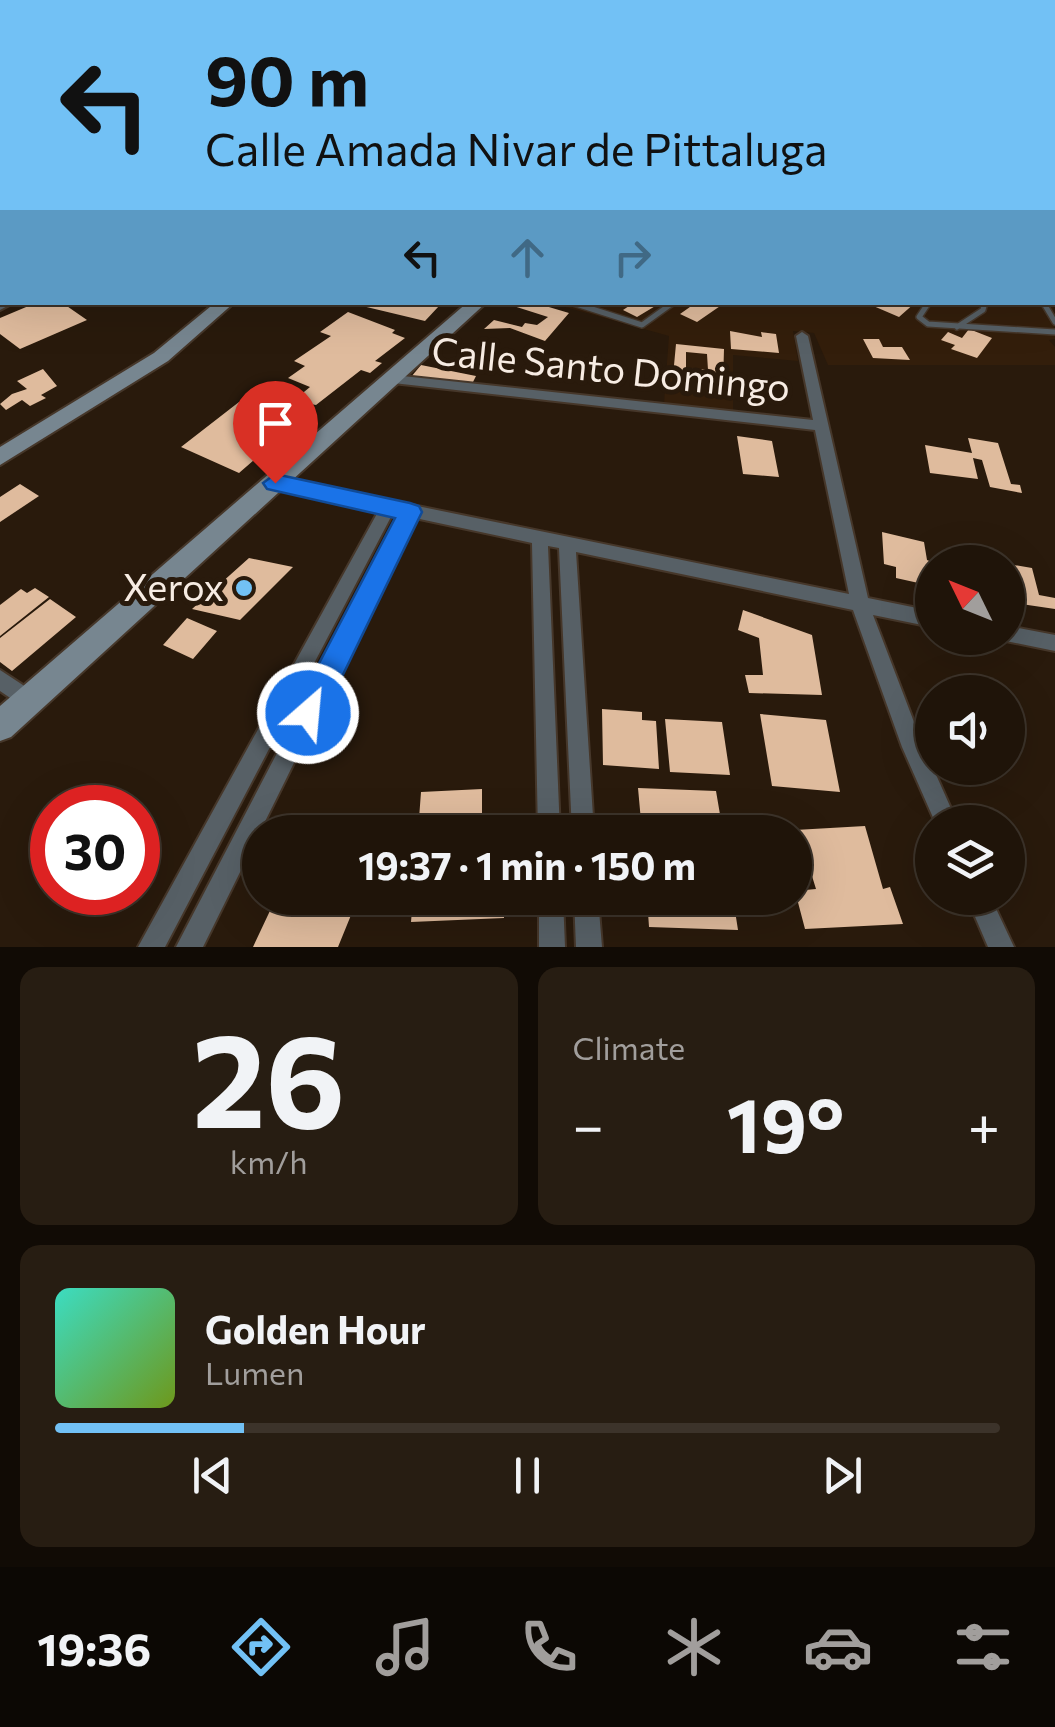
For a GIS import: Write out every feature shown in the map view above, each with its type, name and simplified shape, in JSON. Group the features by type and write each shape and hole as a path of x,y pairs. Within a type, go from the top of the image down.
{"main road":[{"path":"0,457 161,357 223,305"},
{"path":"0,726 472,305"}],"street":[{"path":"802,336 860,604 939,805"},
{"name":"Calle Santo Domingo","path":"393,379 822,426"},
{"path":"275,483 915,615"},
{"path":"151,947 388,508"},
{"path":"189,947 410,512"},
{"path":"540,540 549,815"},
{"path":"567,546 582,815"},
{"path":"1025,638 1055,644"},
{"path":"0,679 28,700"},
{"path":"546,700 576,699"},
{"path":"551,915 552,947"},
{"path":"587,915 589,947"},
{"path":"987,915 1001,947"}],"lane":[{"path":"579,305 642,325 670,305"},
{"path":"928,305 920,320 1055,332"},
{"path":"957,326 983,310 984,305"}],"shaded area":[{"path":"558,305 1053,305 1055,339 1049,340 1055,347 1055,365 828,365 814,333 793,331 798,361 733,355 733,412 664,403 669,336"}],"building":[{"path":"31,305 65,305 87,320 20,349 0,334 0,318"},
{"path":"358,305 439,306 425,321"},
{"path":"510,305 542,305 569,313 545,341 510,328 484,329 494,320 522,327 525,323 537,325 548,317"},
{"path":"630,305 657,305 637,317 623,310"},
{"path":"693,305 722,305 697,322 680,314"},
{"path":"871,305 913,305 899,317"},
{"path":"348,312 395,330 392,333 405,338 375,361 382,363 370,373 361,370 316,405 293,401 310,387 288,378 305,366 294,361 331,336 320,332"},
{"path":"969,329 992,338 977,358 951,349 955,345 941,340 948,332 962,338"},
{"path":"730,331 762,337 761,332 776,334 779,353 731,349"},
{"path":"863,339 879,339 883,347 902,347 910,360 873,358"},
{"path":"676,344 724,349 723,383 673,376","holes":["686,352 707,354 708,370 686,368"]},
{"path":"421,365 476,376 472,384 411,377"},
{"path":"43,369 57,386 41,395 46,398 30,406 22,400 6,410 0,404 27,389 17,381"},
{"path":"239,402 295,424 239,473 181,447"},
{"path":"737,436 772,441 779,477 743,474"},
{"path":"968,438 998,443 1011,484 1020,485 1022,493 990,487 982,460 973,458 978,479 930,473 925,445 972,453"},
{"path":"20,484 39,496 0,522 0,497"},
{"path":"882,532 924,542 924,545 915,545 915,582 896,578 896,567 884,564"},
{"name":"Xerox","path":"249,558 293,567 240,620 192,609"},
{"path":"1025,567 1032,568 1039,595 1055,598 1055,609 1025,605"},
{"path":"35,588 49,597 0,636 0,605 21,589 27,593"},
{"path":"50,599 76,617 12,671 0,662 0,638"},
{"path":"743,610 812,635 822,695 749,693 745,675 763,675 759,638 738,630"},
{"path":"187,618 217,631 193,659 163,645"},
{"path":"602,709 642,712 642,720 656,721 659,769 603,765"},
{"path":"760,714 826,720 840,792 772,786"},
{"path":"665,719 722,722 730,775 670,772"},
{"path":"638,788 716,791 720,815 640,815"},
{"path":"482,789 482,815 419,815 421,792"},
{"path":"865,826 883,889 890,887 903,924 805,929 801,915 812,915 812,889 816,889 812,876 812,829"},
{"path":"268,915 351,915 338,947 253,947"},
{"path":"412,915 504,915 504,918 411,922"},
{"path":"648,915 736,915 738,930 649,927"}],"place":[{"name":"Xerox","path":"244,588"}],"route":[{"path":"275,483 410,512 308,713"}]}
